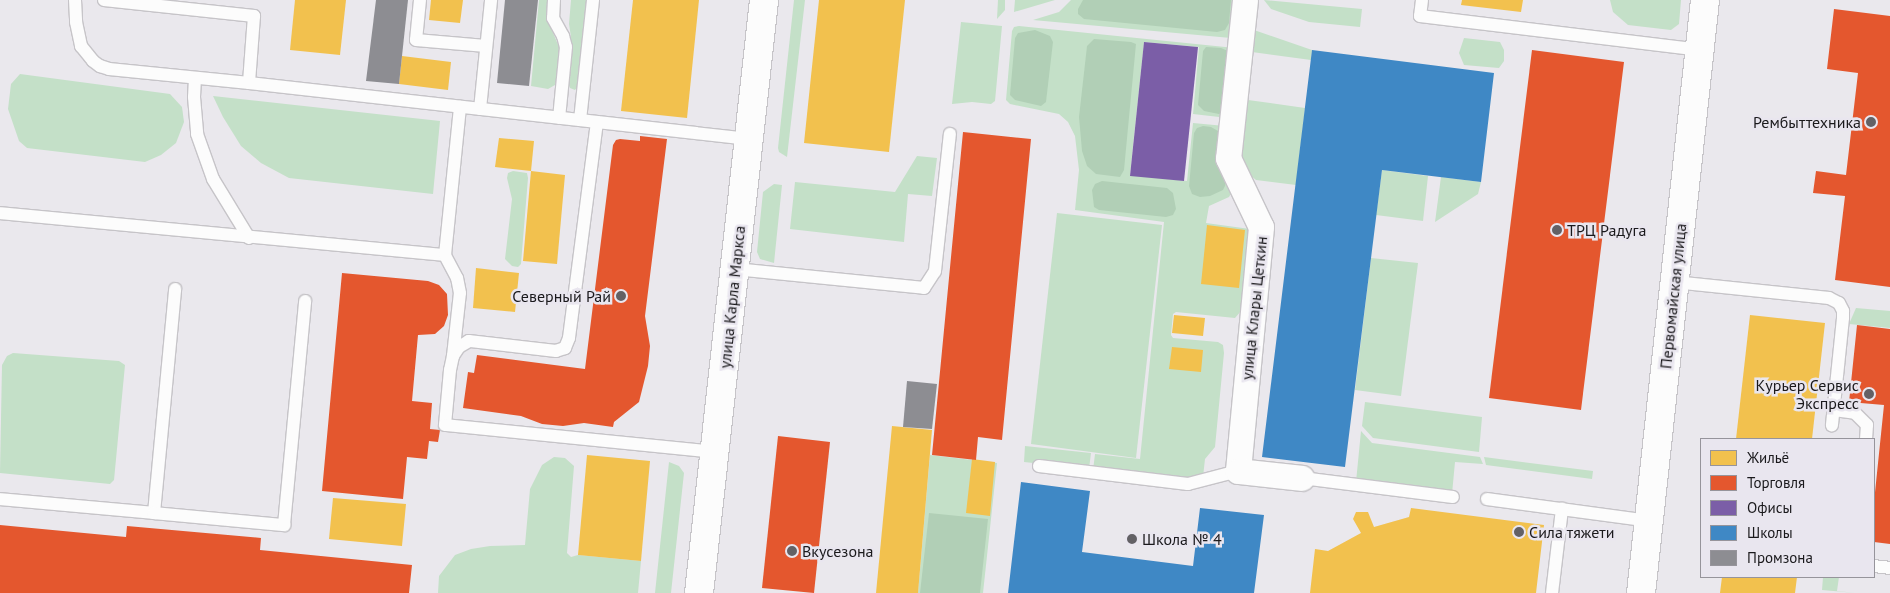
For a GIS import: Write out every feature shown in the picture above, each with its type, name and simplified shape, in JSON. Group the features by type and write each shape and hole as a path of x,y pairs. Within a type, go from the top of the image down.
{"street":[{"name":"улица Карла Маркса","path":"699,593 764,0"},
{"name":"улица Клары Цеткин","path":"1238,470 1261,228 1228,158 1245,0"},
{"name":"Первомайская улица","path":"1641,593 1705,0"},
{"path":"1238,470 1302,478"}],"lane":[{"path":"75,0 76,22 82,46 93,61 100,66 749,139"},
{"path":"104,0 254,16 249,83"},
{"path":"420,0 416,40 486,46"},
{"path":"480,109 491,0"},
{"path":"554,0 553,18 563,36 566,47 559,118"},
{"path":"580,120 593,0"},
{"path":"1422,0 1420,16 1700,50"},
{"path":"195,78 194,97 197,134 213,179 249,238"},
{"path":"460,107 445,255 457,278 460,292 445,425 715,452"},
{"path":"453,356 459,347 470,341 556,351 565,348 569,338 597,122"},
{"path":"735,269 924,288 935,271 950,134"},
{"path":"0,213 445,255"},
{"path":"1674,282 1829,298 1839,303 1843,311 1843,318 1832,425"},
{"path":"154,513 175,289"},
{"path":"0,499 284,525 305,301"},
{"path":"1834,410 1855,413 1867,425 1866,438"},
{"path":"1039,466 1188,484 1238,470"},
{"path":"1302,478 1453,497"},
{"path":"1486,499 1649,521"},
{"path":"1552,593 1562,509"},
{"path":"1875,566 1890,568"}],"green space":[{"path":"539,0 548,0 546,16 559,47 558,73 555,85 548,89 531,86"},
{"path":"571,0 588,0 579,85 575,90 570,88 567,79 571,37 569,24"},
{"path":"794,0 805,0 787,157 779,152 778,148"},
{"path":"998,0 1005,0 1005,10 997,19"},
{"path":"1015,0 1055,0 1014,12"},
{"path":"1071,0 1236,0 1231,38 1033,20 1059,12"},
{"path":"1083,0 1231,0 1229,23 1225,30 1217,32 1084,19 1078,14 1078,9"},
{"path":"1264,0 1362,9 1360,27 1309,22 1271,9"},
{"path":"1610,0 1681,0 1679,24 1671,30 1628,25 1613,12"},
{"path":"961,22 1002,26 995,101 991,104 972,102 952,104"},
{"path":"1014,27 1235,48 1228,118 1193,114 1199,47 1144,42 1130,175 1187,181 1193,123 1225,126 1233,190 1229,197 1209,206 1206,223 1250,229 1241,311 1235,318 1176,312 1173,314 1171,335 1173,338 1218,342 1223,345 1224,353 1215,447 1205,459 1203,477 1187,481 1093,470 1095,454 1140,459 1164,222 1075,210 1079,170 1075,136 1068,122 1059,114 1010,104 1006,100 1012,31"},
{"path":"1035,30 1050,36 1053,42 1046,102 1041,106 1015,100 1010,95 1015,38 1018,33"},
{"path":"1254,30 1312,50 1311,60 1252,52 1252,31"},
{"path":"1464,38 1500,42 1504,50 1504,61 1499,68 1464,65 1459,53"},
{"path":"1094,39 1136,44 1124,170 1120,177 1096,174 1087,166 1082,151 1079,117 1087,46"},
{"path":"1206,47 1221,48 1228,51 1226,112 1219,114 1204,111 1198,105 1203,51"},
{"path":"20,74 170,94 182,107 184,122 176,143 161,155 145,162 27,148 19,141 8,109 11,84"},
{"path":"213,96 440,121 433,194 289,178 261,163 241,146 223,117"},
{"path":"1248,100 1305,108 1296,185 1256,180 1250,175 1241,156"},
{"path":"1203,126 1211,127 1218,131 1226,176 1223,190 1210,196 1200,197 1192,194 1189,186 1194,133 1197,128"},
{"path":"917,156 937,158 932,196 908,194 904,242 790,229 795,182 895,192"},
{"path":"1382,170 1428,176 1423,221 1376,215"},
{"path":"513,171 527,173 528,178 521,264 518,267 512,266 505,259 512,199 507,178 508,173"},
{"path":"1441,177 1481,182 1478,194 1435,222"},
{"path":"1102,181 1167,188 1173,193 1176,209 1173,215 1166,217 1099,210 1094,207 1092,190 1095,184"},
{"path":"774,184 782,185 774,263 760,259 757,252 763,192"},
{"path":"1057,213 1162,225 1136,458 1031,444"},
{"path":"1371,258 1418,263 1401,396 1355,390"},
{"path":"1856,308 1890,311 1890,328 1849,324"},
{"path":"13,353 119,361 125,365 114,480 110,484 0,473 2,365 7,356"},
{"path":"1365,402 1482,417 1479,452 1373,438 1362,426"},
{"path":"1361,431 1372,443 1480,457 1483,464 1455,462 1452,494 1356,482"},
{"path":"1025,446 1091,453 1089,469 1024,462"},
{"path":"930,455 997,463 983,593 918,593"},
{"path":"554,457 565,458 574,466 567,553 571,557 578,555 641,561 638,593 438,593 439,576 455,555 471,549 490,546 525,545 530,489 542,465"},
{"path":"1484,457 1593,471 1592,479 1486,465"},
{"path":"669,462 679,466 684,473 671,593 655,593"},
{"path":"929,513 988,519 980,593 920,593"},
{"path":"1823,578 1839,578 1837,591 1856,593 1822,590"}],"building: Жильё":[{"path":"295,0 346,0 340,55 290,50"},
{"path":"431,0 463,0 460,23 429,20"},
{"path":"633,0 699,0 687,118 621,111"},
{"path":"819,0 905,0 889,152 804,143"},
{"path":"1462,0 1523,0 1521,12 1461,5"},
{"path":"402,56 451,62 448,90 399,84"},
{"path":"499,138 534,141 531,171 495,167"},
{"path":"531,171 565,175 557,264 523,261"},
{"path":"1207,225 1245,230 1239,288 1201,284"},
{"path":"476,268 519,273 515,312 473,308"},
{"path":"1174,315 1205,318 1203,336 1172,333"},
{"path":"1750,315 1825,323 1812,438 1736,438"},
{"path":"1172,347 1203,350 1201,372 1169,369"},
{"path":"892,426 932,430 918,593 876,593"},
{"path":"587,455 650,461 641,561 578,555"},
{"path":"972,459 995,462 990,516 966,513"},
{"path":"333,498 406,504 402,546 329,539"},
{"path":"1411,508 1544,525 1536,593 1310,593 1315,549 1328,551 1361,533 1353,519 1356,512 1368,512 1374,527 1409,517"},
{"path":"1722,578 1797,578 1795,593 1720,593"}],"building: Торговля":[{"name":"Рембыттехника","path":"1834,9 1890,16 1890,287 1835,280 1845,196 1813,193 1816,171 1846,175 1858,73 1827,69"},
{"name":"ТРЦ Радуга","path":"1532,50 1624,62 1581,410 1489,398"},
{"path":"963,132 1031,139 1002,440 978,437 976,460 932,455"},
{"name":"Северный Рай","path":"640,136 667,139 645,316 650,346 648,366 639,402 614,422 613,427 584,423 563,426 542,424 521,416 463,408 468,372 474,373 477,355 585,369 613,145 616,140 620,139 640,141"},
{"path":"342,273 428,281 439,285 447,294 448,315 444,326 435,334 418,335 412,401 432,403 430,429 440,430 438,442 429,441 427,459 407,457 403,499 322,491"},
{"path":"1857,325 1890,329 1890,544 1875,542 1875,492 1884,405 1849,402"},
{"name":"Вкусезона","path":"778,436 830,442 814,593 762,588"},
{"path":"0,525 126,537 127,526 261,538 260,550 412,565 409,593 0,593"}],"building: Офисы":[{"path":"1144,42 1198,47 1184,181 1130,176"}],"building: Школы":[{"path":"1312,50 1494,73 1481,182 1382,170 1345,467 1262,457"},
{"path":"1021,482 1090,491 1082,552 1193,566 1200,508 1264,515 1254,593 1008,593"}],"building: Промзона":[{"path":"376,0 408,0 399,84 366,81"},
{"path":"505,0 538,0 529,86 497,83"},
{"path":"907,381 937,384 932,429 903,427"}],"place":[{"name":"Рембыттехника","path":"1871,122"},
{"name":"ТРЦ Радуга","path":"1557,230"},
{"name":"Северный Рай","path":"621,296"},
{"name":"Курьер Сервис Экспресс","path":"1869,394"},
{"name":"Сила тяжети","path":"1519,532"},
{"name":"Школа № 4","path":"1132,539"},
{"name":"Вкусезона","path":"792,551"}]}
